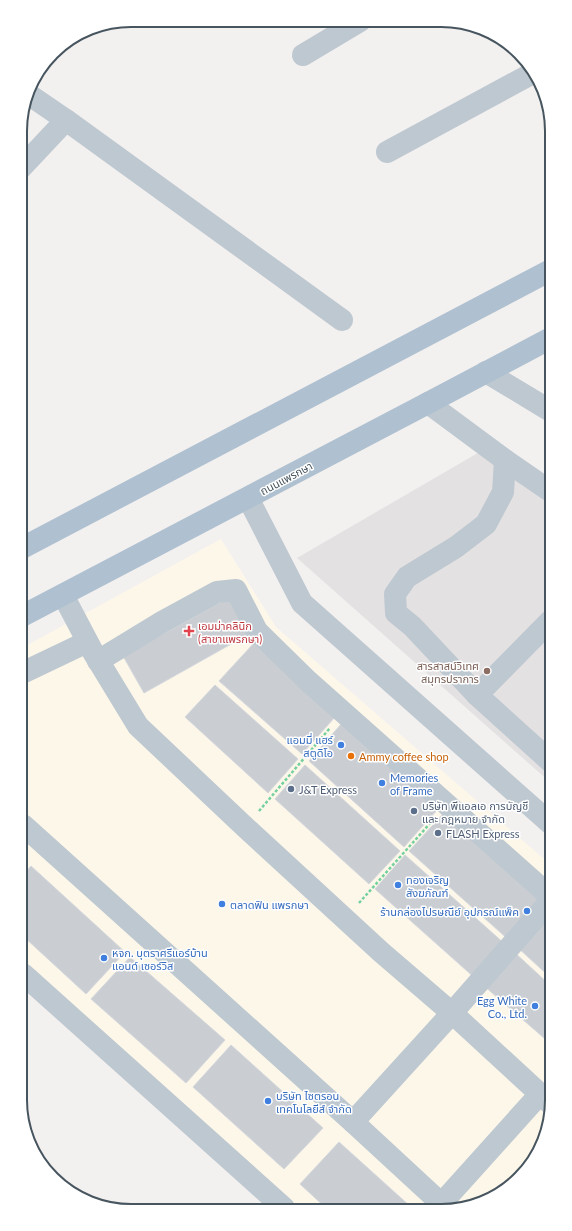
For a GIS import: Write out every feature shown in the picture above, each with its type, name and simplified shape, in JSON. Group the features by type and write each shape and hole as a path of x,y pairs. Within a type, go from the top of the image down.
{"main road":[{"path":"27,543 545,273"},
{"name":"ถนนแพรกษา","path":"27,613 545,341"}],"street":[{"path":"303,55 350,27"},
{"path":"388,152 529,75"},
{"path":"33,97 342,320"},
{"path":"27,162 66,120"},
{"path":"486,372 545,408"},
{"path":"428,403 545,488"},
{"path":"505,460 503,492 486,524 456,547 407,577 395,594 396,613 412,626 477,695 545,757"},
{"path":"248,498 302,604 545,819"},
{"path":"98,661 162,622 217,592 236,590 257,630 308,681 545,894"},
{"path":"63,595 98,661 138,726 381,952 452,1013 545,1099"},
{"path":"477,695 545,626"},
{"path":"27,671 88,642"},
{"path":"27,829 442,1204"},
{"path":"353,1122 452,1013 545,906"},
{"path":"27,978 280,1204"},
{"path":"444,1204 545,1101"}],"path":[{"path":"245,827 344,713"},
{"path":"345,919 446,805"}],"shaded area":[{"name":"สารสาสน์วิเทศ สมุทรปราการ","path":"495,443 545,476 545,778 297,558"},
{"path":"221,539 276,627 545,860 545,1107 537,1140 528,1158 510,1178 499,1187 475,1199 455,1203 266,1204 27,987 27,645"}],"building":[{"path":"229,598 249,634 144,693 123,656"},
{"path":"254,643 335,717 302,754 219,681"},
{"path":"215,685 298,759 268,793 185,717"},
{"path":"342,723 438,809 404,847 309,761"},
{"path":"305,765 400,851 369,884 275,799"},
{"path":"443,814 542,903 510,941 409,851"},
{"path":"405,855 506,945 476,979 375,889"},
{"path":"31,866 125,952 86,994 27,940 27,870"},
{"path":"545,916 545,973 516,946"},
{"path":"513,951 545,980 545,1039 483,985"},
{"path":"130,957 225,1040 186,1083 91,999"},
{"path":"231,1045 323,1128 284,1169 193,1087"},
{"path":"339,1142 408,1204 322,1204 300,1184"}],"place":[{"name":"เอมม่าคลินิก (สาขาแพรกษา)","path":"189,631"},
{"name":"สารสาสน์วิเทศ สมุทรปราการ","path":"487,671"},
{"name":"แอมมี่ แฮร์ สตูดิโอ","path":"341,745"},
{"name":"Ammy coffee shop","path":"351,756"},
{"name":"Memories of Frame","path":"382,783"},
{"name":"J&T Express","path":"291,789"},
{"name":"บริษัท พีแอลเอ การบัญชี และ กฎหมาย จำกัด","path":"414,811"},
{"name":"FLASH Express","path":"438,833"},
{"name":"ทองเจริญ สังฆภัณฑ์","path":"398,885"},
{"name":"ตลาดฟิน แพรกษา","path":"222,904"},
{"name":"ร้านกล่องไปรษณีย์ อุปกรณ์แพ็ค","path":"527,911"},
{"name":"หจก. บุตราศรีแอร์บ้าน แอนด์ เซอร์วิส","path":"104,958"},
{"name":"Egg White Co., Ltd.","path":"535,1006"},
{"name":"บริษัท ไซตรอน เทคโนโลยีส์ จำกัด","path":"268,1101"}]}
